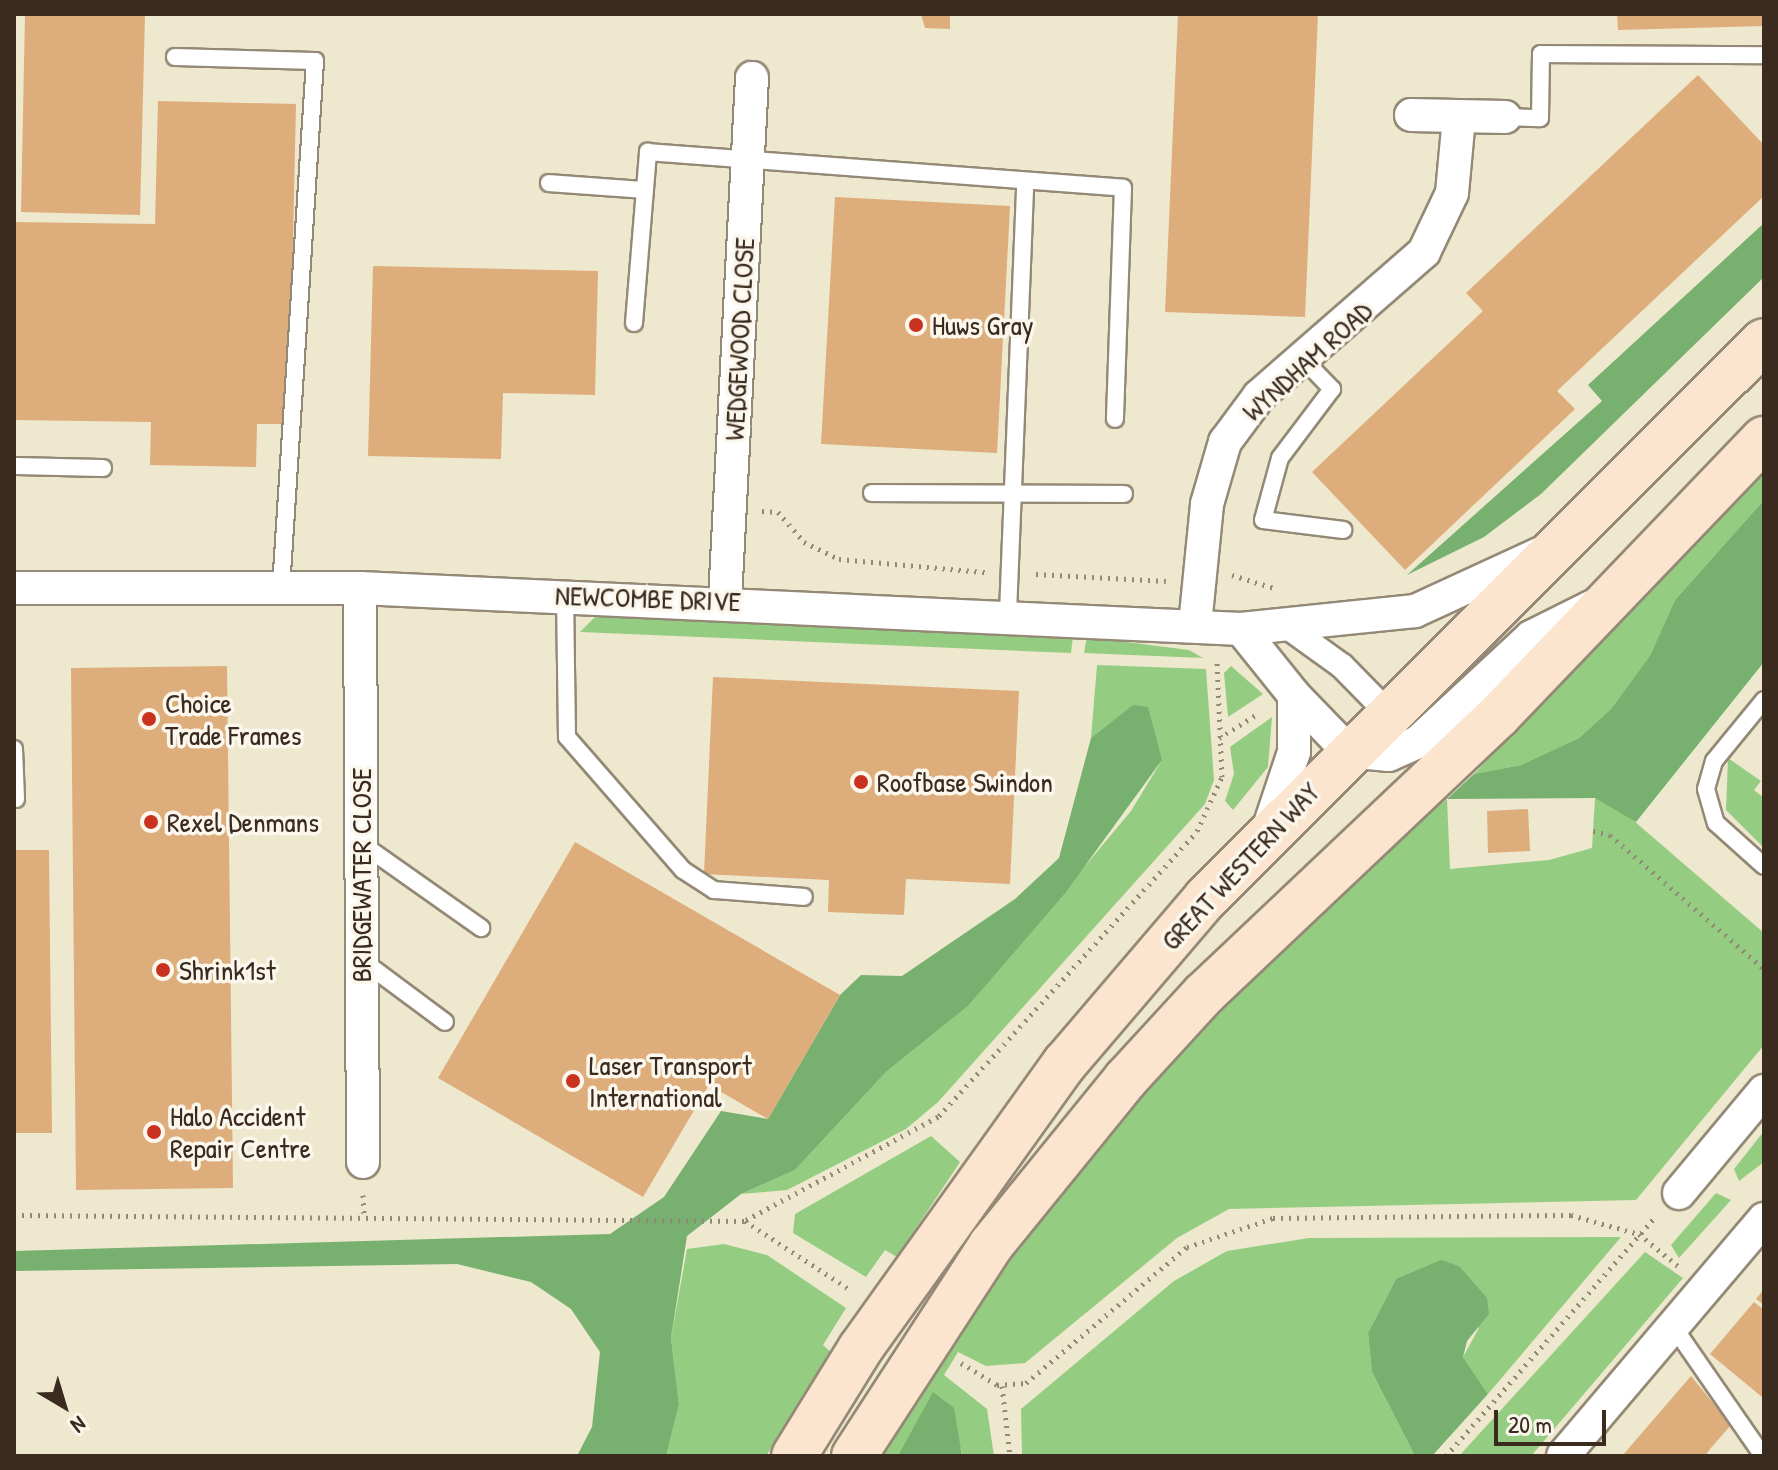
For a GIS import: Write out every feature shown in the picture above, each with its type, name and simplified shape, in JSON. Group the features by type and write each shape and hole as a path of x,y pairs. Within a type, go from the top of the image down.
{"main road":[{"name":"GREAT WESTERN WAY","path":"794,1456 860,1349 1065,1063 1267,833 1348,751 1569,540 1764,341"},
{"path":"854,1456 991,1245 1126,1079 1204,994 1618,595 1764,439"}],"street":[{"name":"WEDGEWOOD CLOSE","path":"725,600 752,78"},
{"path":"1411,115 1505,117"},
{"name":"WYNDHAM ROAD","path":"1219,627 1200,573 1207,504 1225,442 1259,396 1424,252 1452,193 1459,117"},
{"name":"NEWCOMBE DRIVE","path":"14,588 360,588 725,600 1008,613 1219,627 1415,611 1569,540"},
{"name":"BRIDGEWATER CLOSE","path":"360,588 363,1162"},
{"path":"1219,627 1294,695 1348,751 1377,758 1406,749 1531,637 1618,595"},
{"path":"1281,622 1342,666 1388,713"},
{"path":"1267,833 1294,752 1294,695"},
{"path":"1679,1193 1764,1091"},
{"path":"1563,1456 1764,1219"}],"lane":[{"path":"1505,117 1540,118 1541,54 1764,55"},
{"path":"175,57 315,61 281,588"},
{"path":"634,323 648,152 1025,184 1123,188 1115,419"},
{"path":"549,183 645,190"},
{"path":"1008,613 1025,184"},
{"path":"1303,359 1332,389 1280,458 1263,520 1343,530"},
{"path":"14,466 103,468"},
{"path":"872,493 1124,494"},
{"path":"565,595 567,737 683,870 714,890 804,897"},
{"path":"1764,700 1714,761 1706,789 1716,823 1764,866"},
{"path":"14,749 16,799"},
{"path":"361,843 481,928"},
{"path":"362,960 445,1022"},
{"path":"1673,1326 1763,1456"}],"path":[{"path":"730,508 778,512 804,542 852,563 1165,581 1200,573 1291,590"},
{"path":"14,1215 745,1221 939,1116 1197,831 1222,777 1214,690 1219,627"},
{"path":"1593,831 1610,835 1764,969"},
{"path":"1002,1386 1041,1372 1187,1247 1239,1224 1571,1215 1639,1234 1705,1288"},
{"path":"745,1221 856,1293"},
{"path":"1446,1456 1639,1234"},
{"path":"954,1358 1002,1386"},
{"path":"1002,1386 1010,1456"}],"green space":[{"path":"1764,223 1764,277 1541,494 1484,537 1407,575 1602,401 1588,385"},
{"path":"1764,469 1764,500 1675,600 1650,657 1611,709 1579,738 1521,765 1474,774"},
{"path":"1764,500 1764,662 1636,822 1595,798 1447,799 1474,774 1521,765 1579,738 1611,709 1650,656 1675,600"},
{"path":"597,615 1073,636 1071,653 580,632"},
{"path":"1087,637 1189,650 1203,658 1084,653"},
{"path":"1097,665 1206,669 1214,780 1205,804 938,1102 906,1129 787,1190 741,1194 795,1170 886,1072 968,1006 1131,811 1162,760 1134,705 1091,738"},
{"path":"1231,666 1263,694 1228,717 1224,673"},
{"path":"1133,705 1148,707 1162,760 1066,892 968,1006 886,1072 795,1170 741,1194 687,1236 671,1338 679,1405 666,1456 577,1456 592,1427 600,1352 571,1309 531,1282 457,1264 14,1271 14,1251 610,1234 664,1197 721,1111 768,1119 840,995 861,975 902,976 1015,899 1059,858 1091,738"},
{"path":"1272,717 1268,767 1233,810 1225,801 1234,774 1230,747"},
{"path":"1728,758 1761,781 1754,790 1764,798 1764,848 1726,810"},
{"path":"1595,798 1612,802 1764,933 1764,1045 1636,1200 1229,1209 1177,1238 1025,1363 986,1366 958,1352 944,1375 987,1409 994,1456 962,1456 961,1448 877,1456 1018,1245 1164,1059 1397,837 1447,799 1450,869 1549,860 1592,848"},
{"path":"1764,1131 1764,1162 1739,1181 1734,1169"},
{"path":"931,1136 960,1162 897,1257 885,1250 866,1277 793,1233 795,1214"},
{"path":"1716,1193 1731,1200 1679,1258 1671,1245"},
{"path":"1621,1237 1488,1394 1463,1357 1479,1328 1396,1279 1368,1333 1372,1372 1415,1456 1022,1456 1021,1409 1174,1281 1227,1251 1309,1238"},
{"path":"724,1244 767,1255 846,1308 823,1345 833,1354 766,1456 666,1456 679,1405 671,1338 687,1249"},
{"path":"1645,1252 1683,1278 1531,1456 1459,1456"},
{"path":"1441,1260 1459,1266 1487,1298 1489,1314 1467,1341 1463,1357 1488,1394 1432,1456 1415,1456 1372,1372 1368,1333 1396,1279"},
{"path":"933,1392 954,1408 962,1456 898,1456"}],"building":[{"path":"25,14 145,14 140,215 21,212"},
{"path":"921,14 950,14 950,29 925,28"},
{"path":"1178,14 1318,14 1305,317 1165,312"},
{"path":"1617,14 1764,14 1764,26 1618,30"},
{"path":"1698,75 1764,145 1764,196 1557,391 1575,409 1405,570 1312,472 1483,311 1466,293"},
{"path":"158,101 296,104 289,424 257,424 256,467 150,465 151,422 14,420 14,222 155,224"},
{"name":"Huws Gray","path":"835,197 1010,206 997,453 821,444"},
{"path":"373,266 598,271 595,395 503,393 501,459 368,456"},
{"path":"227,666 233,1188 76,1190 71,668"},
{"name":"Roofbase Swindon","path":"713,677 1019,691 1010,884 906,879 904,915 828,912 829,880 704,874"},
{"path":"1528,809 1530,851 1488,853 1487,811"},
{"path":"575,842 840,995 768,1119 709,1085 643,1197 438,1078"},
{"path":"14,850 49,850 52,1133 14,1133"},
{"path":"1764,1289 1764,1305 1756,1299"},
{"path":"1754,1302 1764,1310 1762,1397 1710,1354"},
{"path":"1691,1376 1731,1425 1705,1456 1622,1456"}],"place":[{"name":"Huws Gray","path":"916,325"},
{"name":"Choice Trade Frames","path":"149,719"},
{"name":"Roofbase Swindon","path":"861,782"},
{"name":"Rexel Denmans","path":"151,822"},
{"name":"Shrink1st","path":"163,970"},
{"name":"Laser Transport International","path":"573,1081"},
{"name":"Halo Accident Repair Centre","path":"154,1132"}]}
